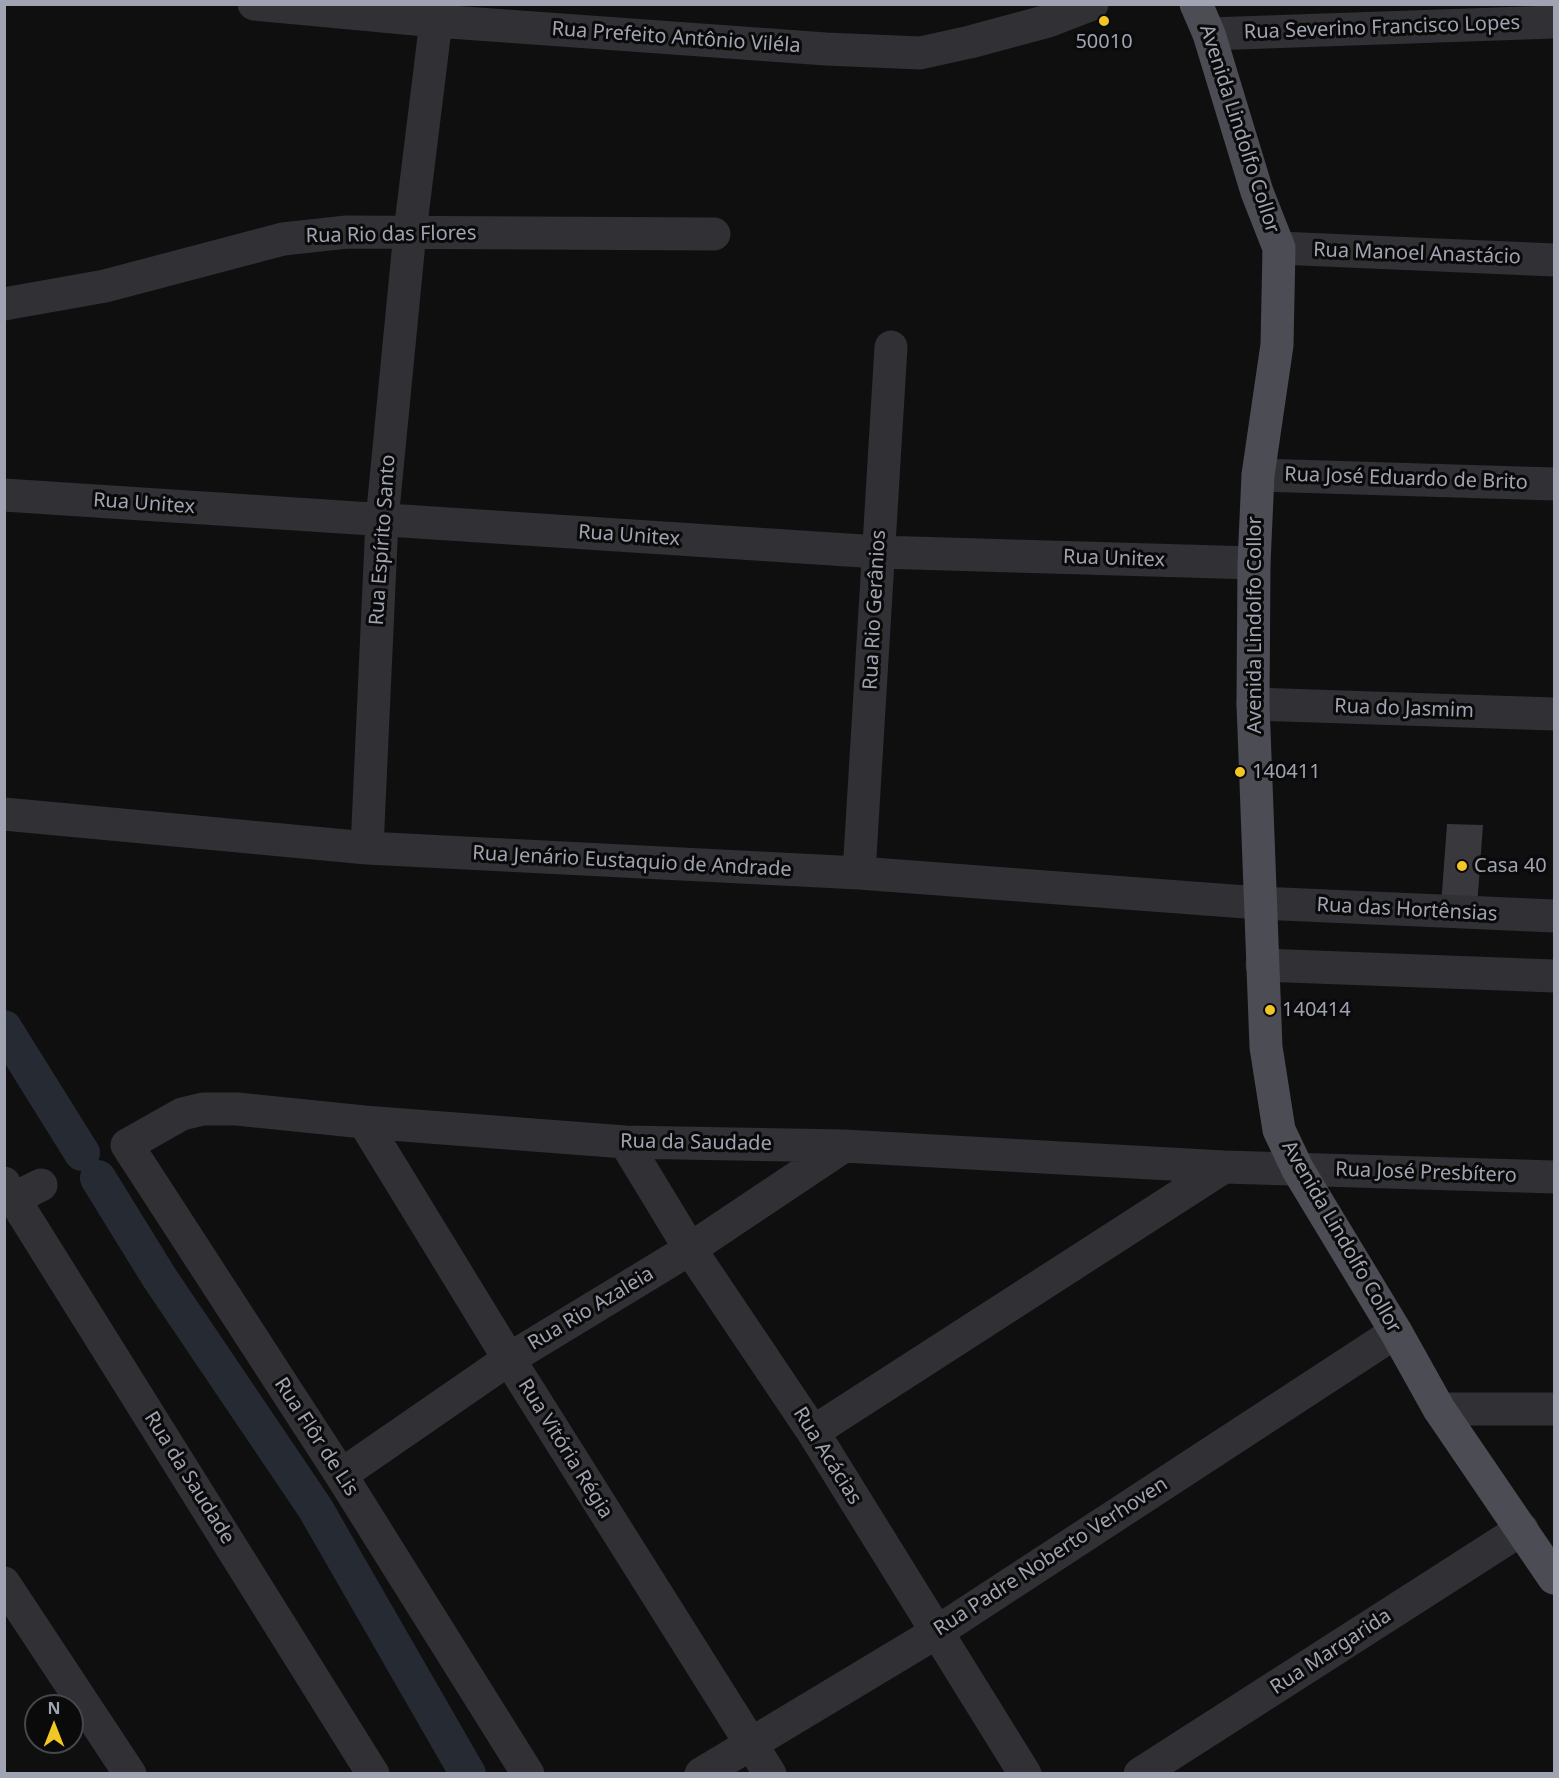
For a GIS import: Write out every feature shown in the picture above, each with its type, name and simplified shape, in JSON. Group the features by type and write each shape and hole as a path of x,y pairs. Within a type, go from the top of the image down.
{"main road":[{"name":"Avenida Lindolfo Collor","path":"1202,19 1257,192 1279,248 1277,345 1258,475 1254,562 1253,704 1266,1047 1279,1130 1298,1170 1396,1332 1438,1409 1554,1578"}],"street":[{"name":"Rua Prefeito Antônio Viléla","path":"254,4 436,21 815,48 920,53 1048,21 1092,4"},
{"name":"Rua Severino Francisco Lopes","path":"1202,19 1554,22"},
{"name":"Rua Espírito Santo","path":"367,848 382,520 410,232 436,21"},
{"name":"Rua Rio das Flores","path":"4,304 105,286 283,239 347,232 714,234"},
{"name":"Rua Manoel Anastácio","path":"1279,248 1554,260"},
{"name":"Rua Rio Gerânios","path":"860,873 891,347"},
{"name":"Rua José Eduardo de Brito","path":"1258,475 1554,484"},
{"name":"Rua Unitex","path":"4,495 878,552 1254,562"},
{"name":"Rua do Jasmim","path":"1253,704 1554,714"},
{"name":"Rua Jenário Eustaquio de Andrade","path":"4,814 367,848 860,873 1259,903"},
{"name":"Rua das Hortênsias","path":"1259,903 1554,916"},
{"path":"1262,965 1554,976"},
{"name":"Rua da Saudade","path":"170,1119 203,1109 237,1109 364,1122 625,1142 843,1146 1298,1170"},
{"name":"Rua Flôr de Lis","path":"170,1119 127,1144 341,1475 528,1773"},
{"name":"Rua Vitória Régia","path":"364,1122 509,1359 770,1773"},
{"name":"Rua Acácias","path":"625,1142 690,1249 813,1432 1025,1773"},
{"name":"Rua Rio Azaleia","path":"341,1475 509,1359 690,1249 843,1146"},
{"path":"813,1432 1224,1167"},
{"name":"Rua José Presbítero","path":"1298,1170 1554,1177"},
{"name":"Rua da Saudade","path":"20,1188 373,1773"},
{"name":"Rua Padre Noberto Verhoven","path":"701,1773 936,1632 1396,1332"},
{"path":"1438,1409 1554,1409"},
{"name":"Rua Margarida","path":"1140,1773 1522,1529"},
{"path":"4,1583 129,1773"}],"building":[{"name":"Casa 40","path":"1447,824 1483,825 1477,907 1441,906"}],"waterway":[{"path":"4,1028 82,1153"},
{"path":"98,1178 159,1277 315,1508 468,1774"}],"place":[{"name":"50010","path":"1104,21"},
{"name":"140411","path":"1240,772"},
{"name":"Casa 40","path":"1462,866"},
{"name":"140414","path":"1270,1010"}]}
